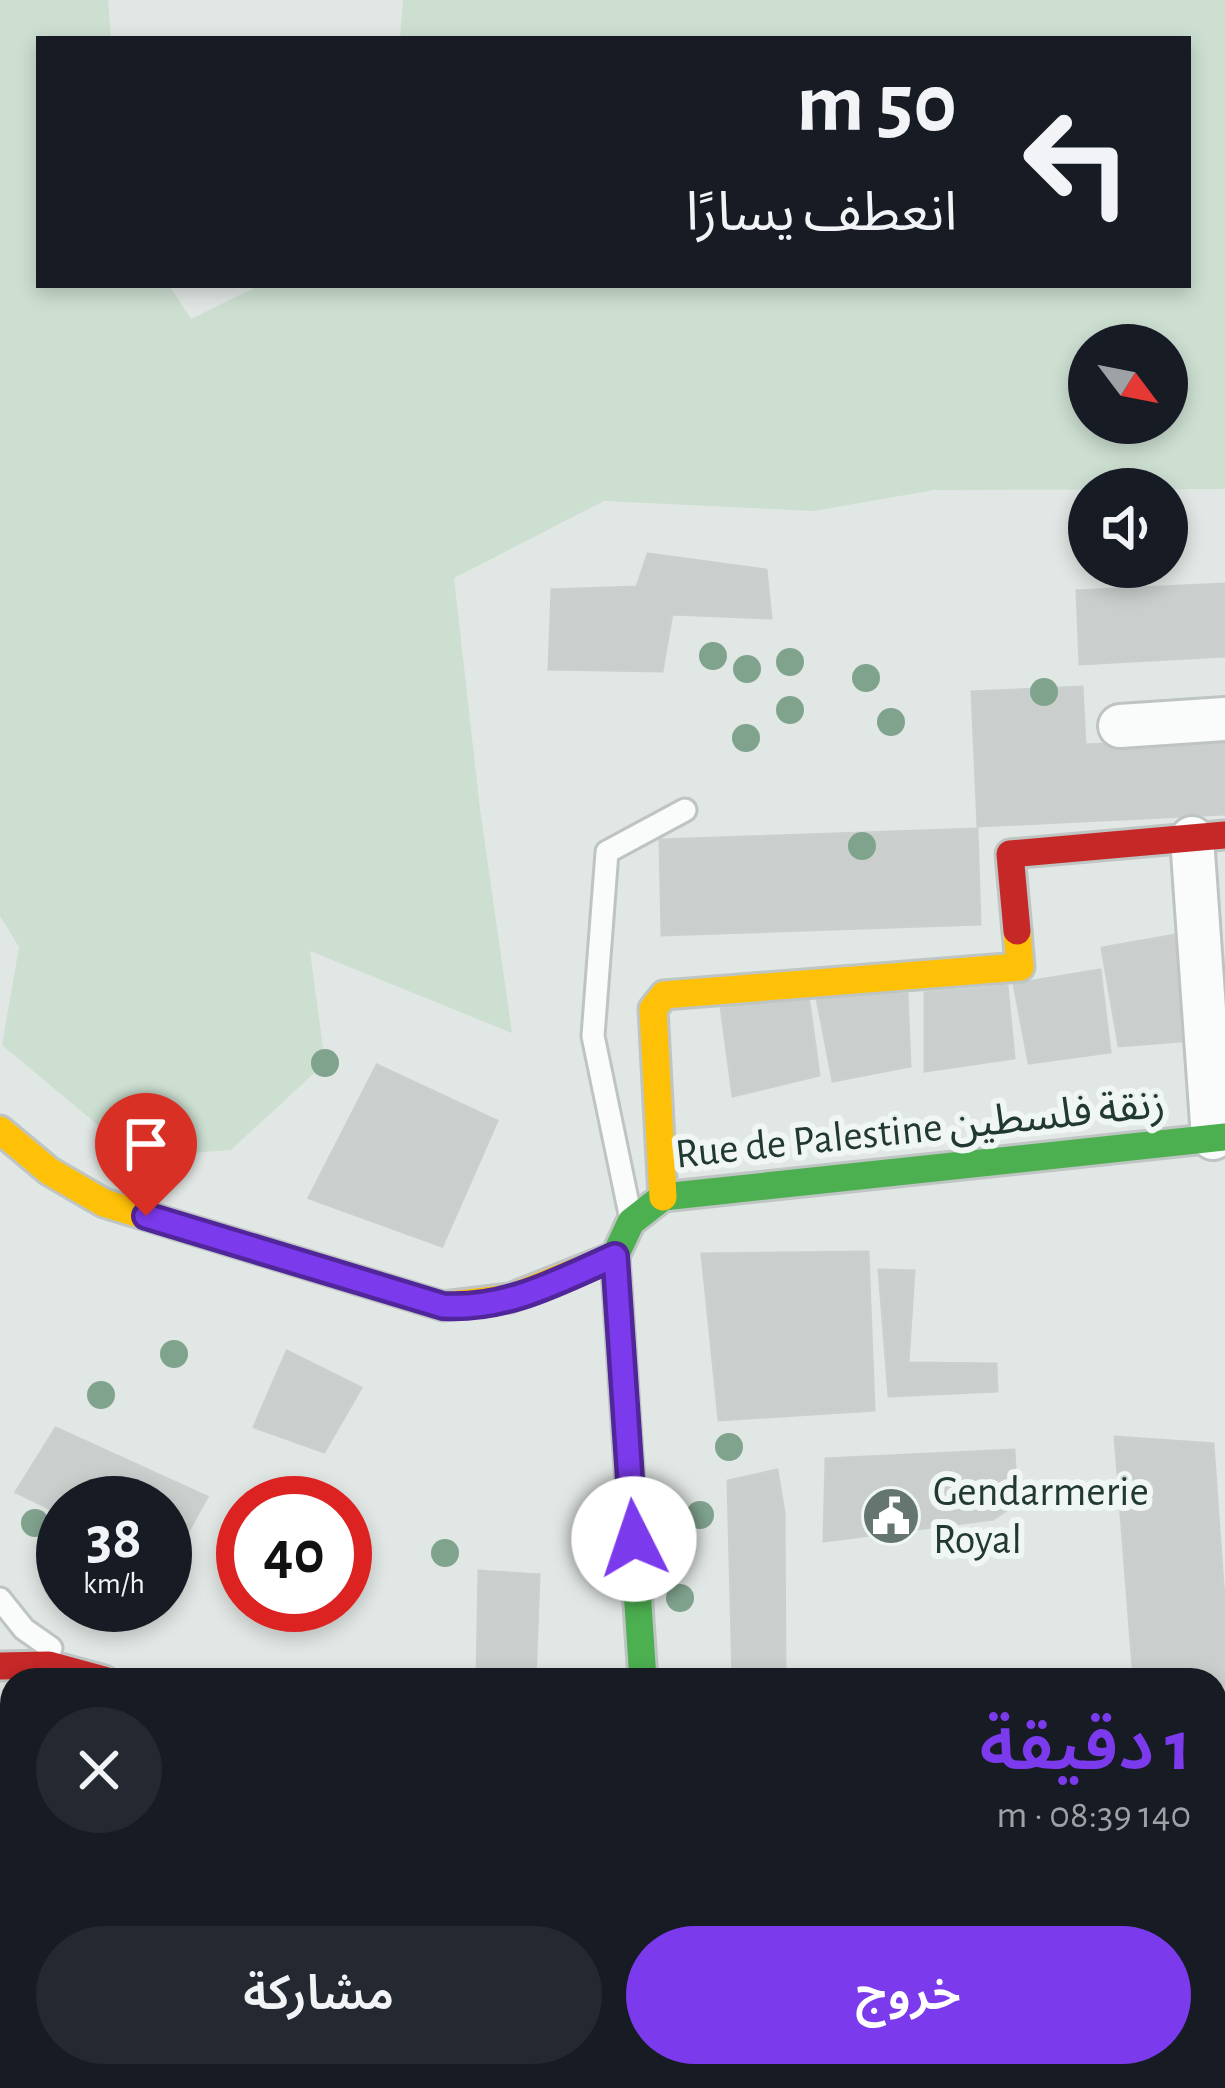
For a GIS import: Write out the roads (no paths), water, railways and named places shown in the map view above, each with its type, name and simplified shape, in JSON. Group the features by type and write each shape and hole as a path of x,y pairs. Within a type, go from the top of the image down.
{"street":[{"path":"1120,726 1225,719"},
{"path":"663,1197 653,1009 664,995 1021,967 1010,854 1209,836 1221,1140"},
{"path":"0,1130 62,1182 104,1203 443,1306 470,1308 512,1301 615,1256"},
{"name":"Rue de Palestine زنقة فلسطين","path":"632,1222 663,1197 1221,1140"},
{"path":"632,1222 615,1256 642,1668"},
{"path":"0,1666 61,1668"}],"lane":[{"path":"632,1222 593,1036 607,852 685,810"},
{"path":"0,1599 24,1629 82,1668"}],"place":[{"name":"Gendarmerie Royal","path":"891,1516"}]}
